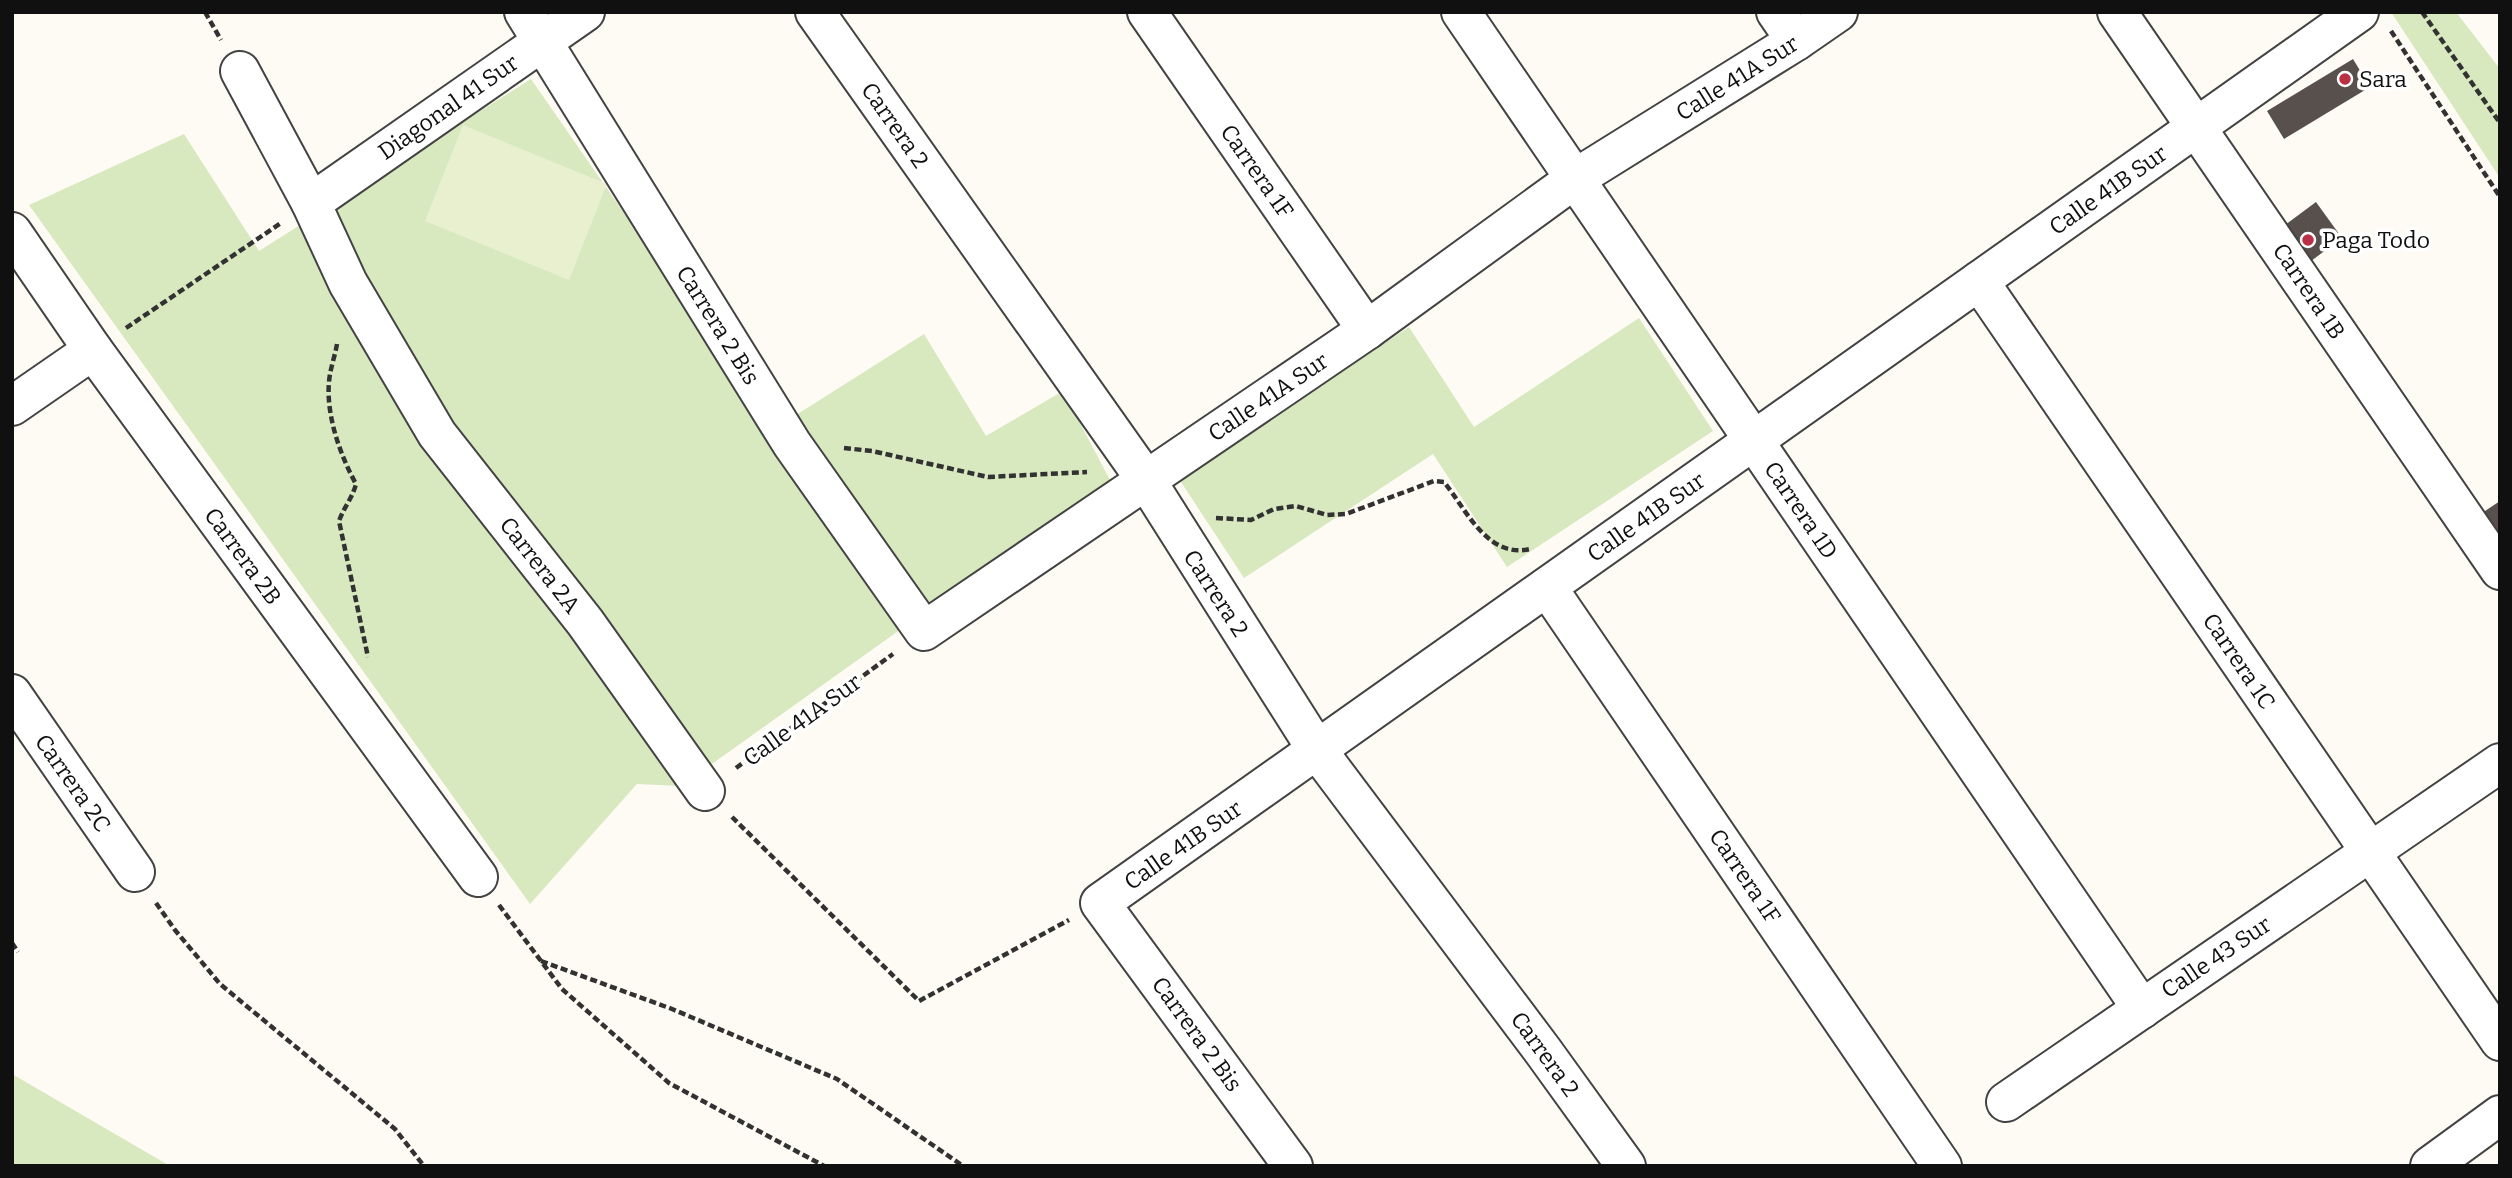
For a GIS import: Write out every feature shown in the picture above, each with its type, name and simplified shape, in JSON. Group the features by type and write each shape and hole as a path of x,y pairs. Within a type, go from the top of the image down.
{"street":[{"name":"Diagonal 41 Sur","path":"311,203 534,27 585,12"},
{"name":"Carrera 2","path":"815,12 1148,485 1317,750 1626,1166"},
{"name":"Carrera 1F","path":"1147,12 1367,330"},
{"name":"Carrera 1D","path":"1461,12 2142,1009"},
{"name":"Calle 41A Sur","path":"924,631 1148,485 1786,27 1838,12"},
{"name":"Carrera 1B","path":"2117,12 2500,570"},
{"name":"Calle 41B Sur","path":"1100,903 2196,127 2372,18"},
{"name":"Carrera 2 Bis","path":"534,27 792,444 924,631"},
{"name":"Carrera 2A","path":"240,71 311,203 348,283 437,434 585,622 705,791"},
{"name":"Carrera 2B","path":"12,232 93,350 478,877"},
{"name":"Carrera 1C","path":"1979,281 2500,1041"},
{"path":"12,406 93,350"},
{"name":"Carrera 1F","path":"1547,587 1942,1166"},
{"name":"Carrera 2C","path":"12,694 135,872"},
{"name":"Calle 43 Sur","path":"2006,1102 2500,763"},
{"name":"Carrera 2 Bis","path":"1100,903 1293,1166"},
{"path":"2430,1166 2500,1115"}],"path":[{"path":"2422,12 2500,123"},
{"path":"2372,18 2500,197"},
{"path":"93,350 311,203"},
{"path":"348,283 329,394 331,416 349,472 356,484 352,499 343,509 339,521 368,659"},
{"path":"792,444 872,451 988,477 1148,485 1206,517 1251,520 1274,509 1296,506 1327,515 1346,514 1434,481 1444,482 1485,538 1509,549 1535,548"},
{"name":"Calle 41A Sur","path":"705,791 924,631"},
{"name":"Calle 41B Sur","path":"705,791 919,1001 1100,903"},
{"path":"135,872 175,930 220,984 395,1129 424,1166"},
{"path":"478,877 562,989 669,1083 824,1166"},
{"path":"12,943 18,952"},
{"path":"541,961 671,1009 836,1079 963,1166"}],"green space":[{"path":"2391,12 2456,12 2500,69 2500,178"},
{"path":"531,79 774,429 924,334 986,436 1063,391 1110,480 681,786 637,784 530,904 29,205 184,134 259,251"},
{"path":"463,125 607,184 569,280 425,221"},
{"path":"1639,318 1713,431 1507,567 1433,454 1244,578 1179,479 1409,327 1474,427"},
{"path":"12,1074 170,1166 12,1166"}],"building":[{"path":"2353,59 2370,87 2284,139 2267,111"},
{"path":"2316,202 2342,238 2307,264 2281,228"},
{"path":"2500,501 2500,546 2476,517"}],"place":[{"name":"Sara","path":"2345,79"},
{"name":"Paga Todo","path":"2308,240"}]}
